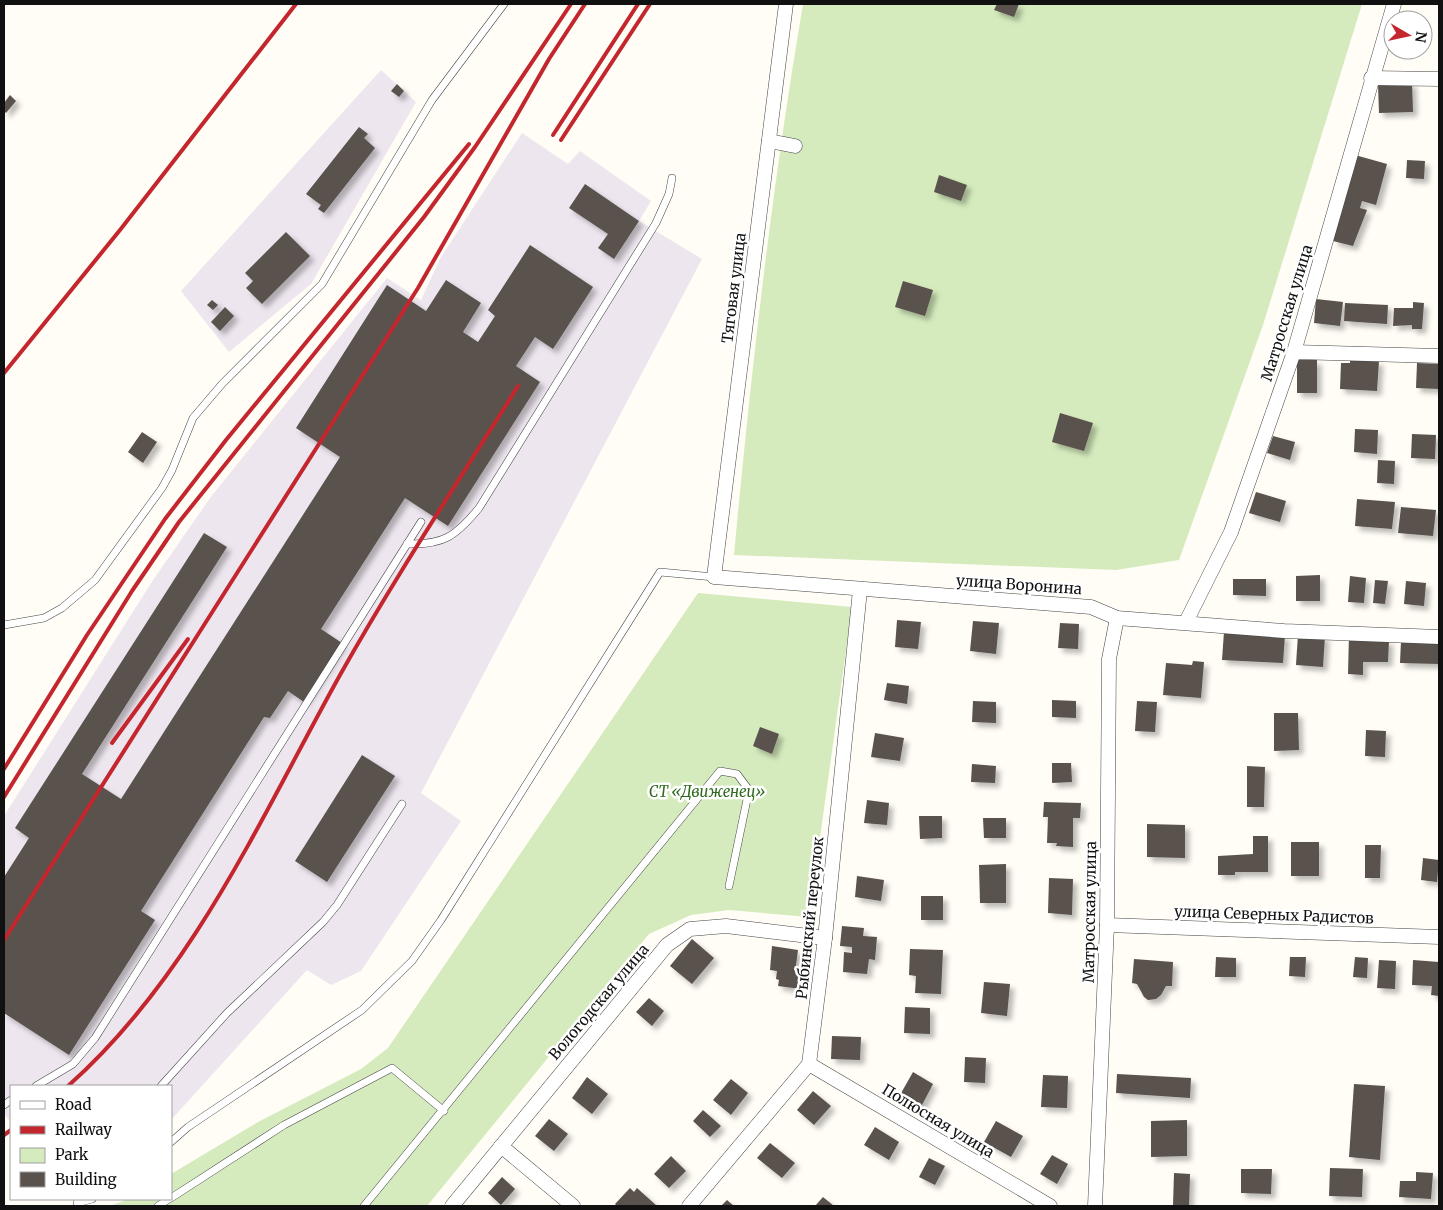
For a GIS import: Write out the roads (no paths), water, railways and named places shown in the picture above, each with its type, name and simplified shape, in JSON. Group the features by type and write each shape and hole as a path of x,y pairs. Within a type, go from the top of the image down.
{"street":[{"name":"Тяговая улица","path":"714,577 786,4"},
{"name":"Матросская улица","path":"1186,622 1231,532 1294,352 1371,78 1394,4"},
{"path":"1371,78 1439,79"},
{"path":"769,141 795,146"},
{"path":"1294,352 1439,356"},
{"name":"улица Воронина","path":"714,577 1091,607 1118,618 1284,631 1439,636"},
{"name":"Рыбинский переулок","path":"809,1064 825,938 860,590"},
{"name":"Матросская улица","path":"1095,1206 1107,925 1109,660 1118,618"},
{"name":"улица Северных Радистов","path":"1107,925 1439,937"},
{"name":"Вологодская улица","path":"452,1206 667,945 690,929 726,926 825,938"},
{"path":"689,1206 809,1064"},
{"name":"Полюсная улица","path":"809,1064 1050,1206"},
{"path":"501,1146 573,1206"}],"lane":[{"path":"4,625 44,618 62,608 95,580 162,488 172,470 193,418 222,384 322,284 432,100 504,4"},
{"path":"407,544 436,543 449,538 464,526 479,508 656,223 670,194 672,178"},
{"path":"38,1085 73,1064 95,1038 421,522"},
{"path":"172,1141 188,1127 362,1010 412,962 441,920 660,572 714,577"},
{"path":"364,1206 444,1111 720,770 737,774 749,790 729,886"},
{"path":"162,1085 227,1013 323,922 337,906 402,804"},
{"path":"172,1197 284,1125 392,1068 444,1111"},
{"path":"69,1206 77,1201"}],"railway":[{"path":"4,373 120,230 296,4"},
{"path":"4,797 132,591 179,522 424,217 475,147 571,4"},
{"path":"4,940 418,288 549,59 585,4"},
{"path":"553,135 638,4"},
{"path":"561,140 650,4"},
{"path":"4,769 87,635 165,519 226,440 469,144"},
{"path":"69,1085 112,1043 152,995 188,945 252,838 361,638 518,386"},
{"path":"112,743 188,639"},
{"path":"4,1135 10,1131"}],"park label":[{"name":"СТ «Движенец»","path":"707,792"}]}
